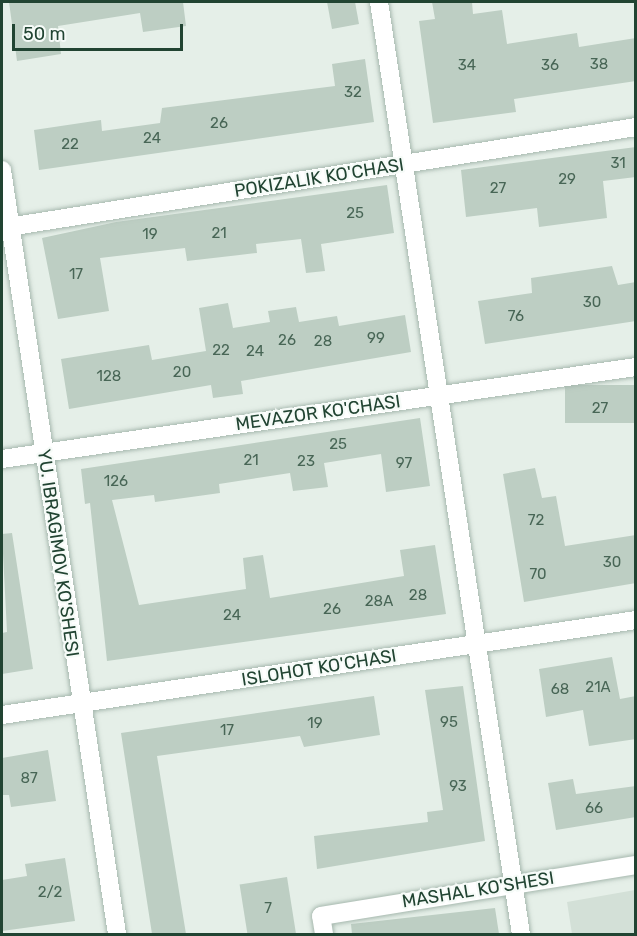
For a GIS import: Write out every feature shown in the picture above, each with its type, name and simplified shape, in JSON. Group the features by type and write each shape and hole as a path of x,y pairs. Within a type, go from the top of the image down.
{"street":[{"path":"379,2 406,164 475,644 521,934"},
{"name":"POKIZALIK KO'CHASI","path":"6,227 636,127"},
{"name":"YU. IBRAGIMOV KO'SHESI","path":"2,171 6,227 44,453 117,934"},
{"name":"MEVAZOR KO'CHASI","path":"2,459 636,367"},
{"name":"ISLOHOT KO'CHASI","path":"2,715 636,620"},
{"name":"MASHAL KO'SHESI","path":"322,926 513,883 636,865"}],"shaded area":[{"path":"635,890 635,934 572,934 567,902"}],"building":[{"path":"9,2 183,2 186,26 143,32 140,13 58,26 61,54 17,61"},
{"path":"327,2 355,2 359,24 332,29"},
{"path":"432,2 472,2 473,14 502,10 507,44 577,33 579,47 636,38 636,81 514,99 516,112 433,123 419,21 435,19"},
{"path":"365,59 374,122 39,170 34,130 101,120 102,131 160,123 162,108 335,86 332,64"},
{"path":"636,147 636,177 603,181 607,218 539,227 537,208 466,217 461,170"},
{"path":"387,185 394,233 321,244 325,271 306,273 301,239 256,244 257,253 187,261 185,248 100,258 109,311 58,319 42,238 116,222"},
{"path":"612,266 618,285 636,282 636,321 485,344 478,301 532,293 531,278"},
{"path":"228,303 233,328 270,322 268,311 296,307 299,322 337,316 339,326 405,315 411,352 241,381 243,394 213,398 211,385 69,409 61,359 149,345 152,360 206,351 199,308"},
{"path":"565,385 636,385 636,423 565,423"},
{"path":"420,418 430,486 386,492 381,454 324,463 328,487 293,491 290,473 219,484 220,493 155,502 154,495 112,500 139,605 246,589 243,558 263,555 270,598 404,576 400,550 435,545 446,614 107,661 90,503 85,504 81,469"},
{"path":"535,468 542,498 556,496 565,546 636,535 636,583 524,602 503,474"},
{"path":"12,533 33,669 2,674 2,633 7,632 2,534"},
{"path":"612,657 620,699 636,696 636,739 589,746 583,710 546,717 539,669"},
{"path":"463,686 485,841 317,869 314,836 428,822 427,812 443,810 425,690"},
{"path":"374,696 380,735 304,747 300,736 157,756 186,934 152,934 121,733"},
{"path":"48,750 56,801 11,807 9,795 2,795 2,758"},
{"path":"573,779 576,794 636,786 636,817 556,830 548,783"},
{"path":"65,858 75,921 2,931 2,880 27,876 25,864"},
{"path":"287,877 296,934 247,934 240,885"},
{"path":"495,908 499,934 352,934 351,924"}]}
